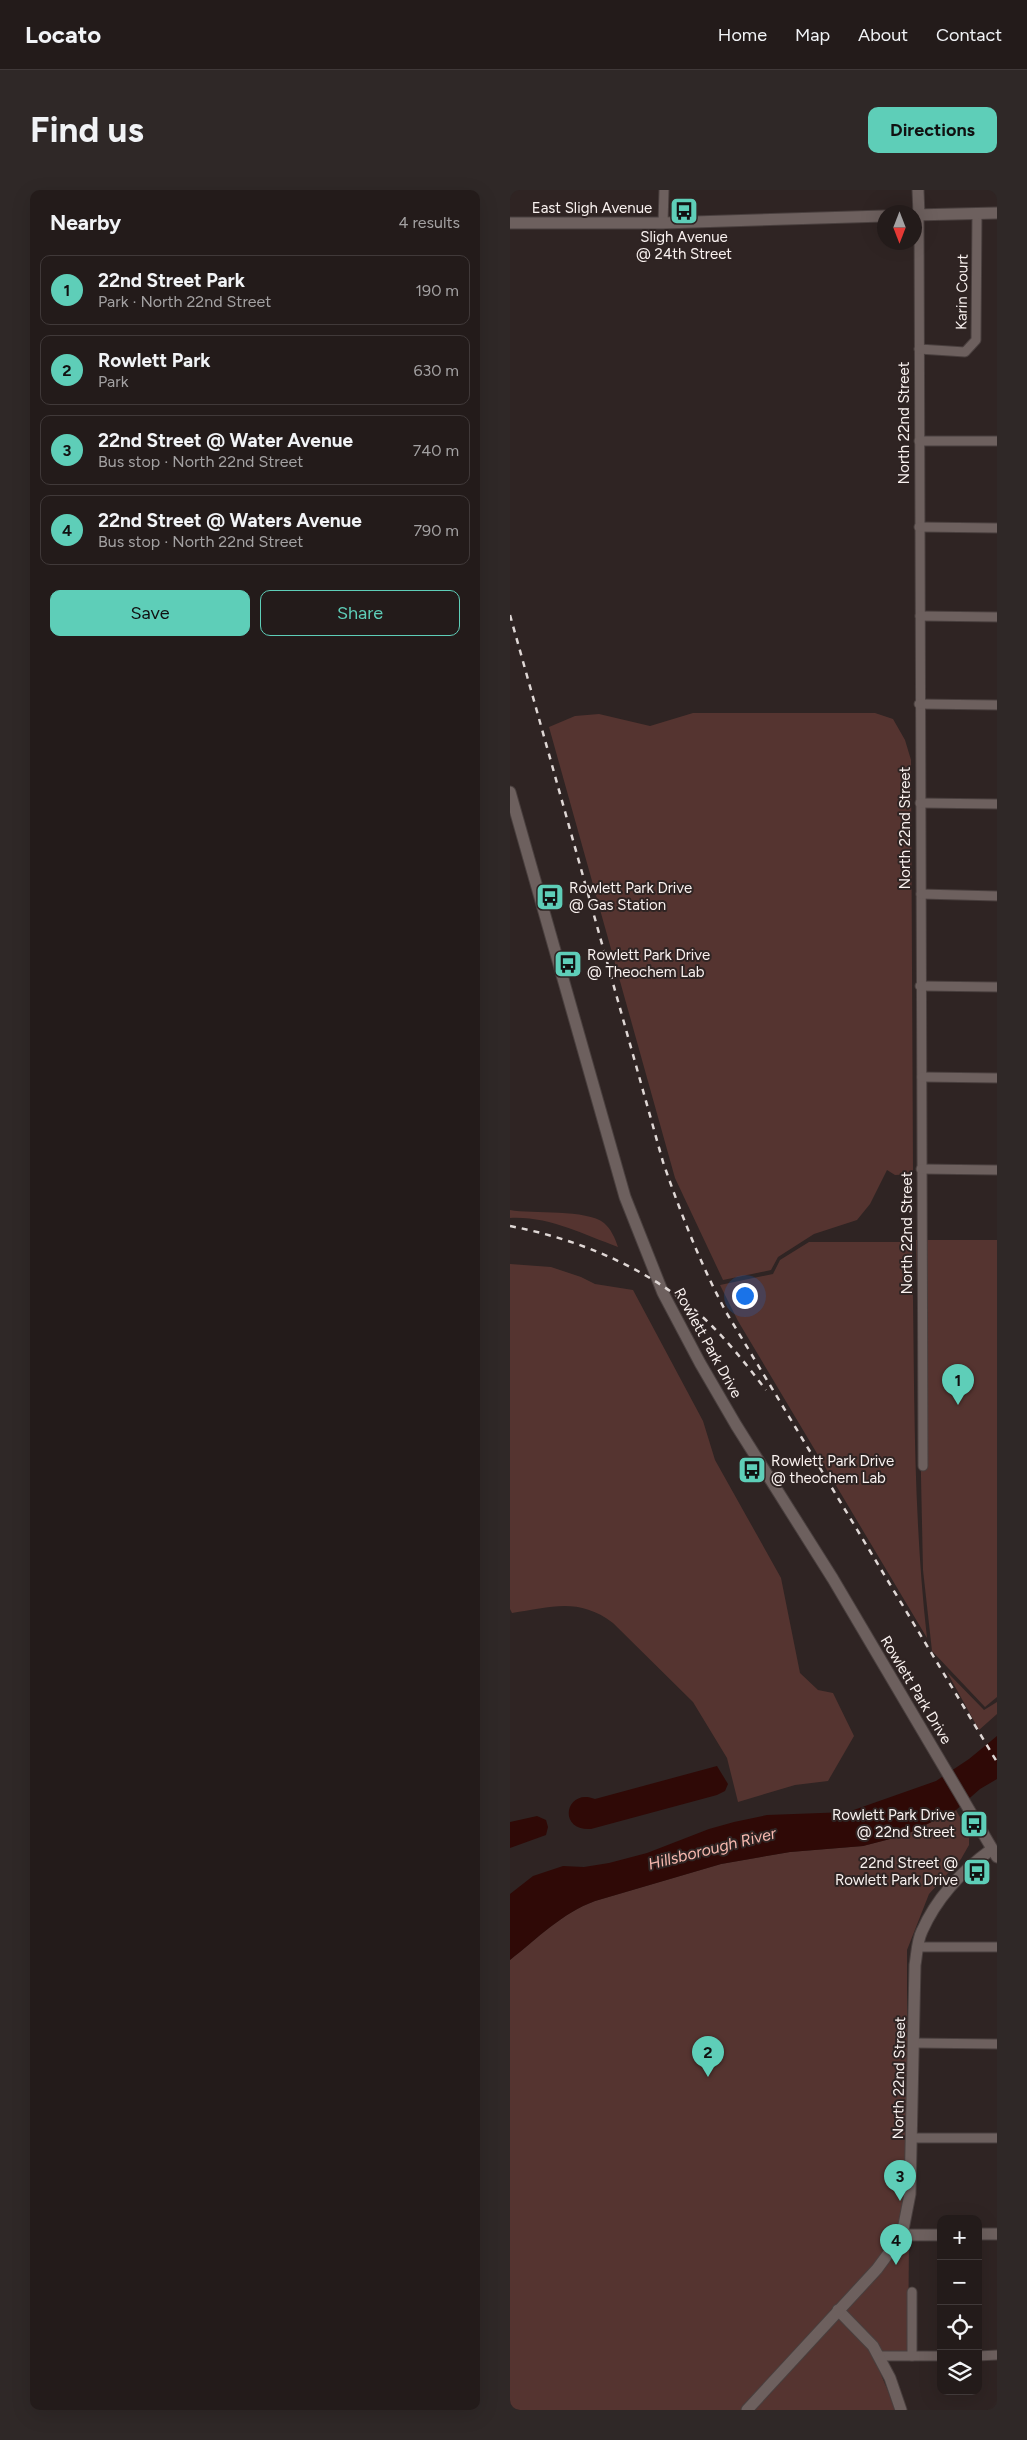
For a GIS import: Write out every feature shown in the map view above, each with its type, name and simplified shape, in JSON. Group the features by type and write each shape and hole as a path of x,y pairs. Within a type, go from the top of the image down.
{"street":[{"path":"663,223 664,190"},
{"name":"North 22nd Street","path":"917,205 918,190"},
{"path":"922,215 997,212"},
{"name":"Karin Court","path":"919,350 965,352 976,340 977,213"},
{"name":"East Sligh Avenue","path":"510,223 663,223 877,216"},
{"name":"North 22nd Street","path":"918,250 923,1466"},
{"path":"919,441 997,442"},
{"path":"920,527 997,528"},
{"path":"920,616 997,617"},
{"path":"920,704 997,705"},
{"name":"Rowlett Park Drive","path":"510,792 625,1197 660,1286 700,1363 736,1424 833,1579 995,1851"},
{"path":"920,803 997,804"},
{"path":"921,894 997,896"},
{"path":"920,986 997,987"},
{"path":"922,1077 997,1078"},
{"path":"921,1170 997,1170"},
{"name":"North 22nd Street","path":"747,2410 838,2310 878,2270 902,2235 910,2194 913,2138 915,1965 921,1932 949,1887 973,1863 995,1851"},
{"path":"918,1947 997,1947"},
{"path":"914,2043 997,2044"},
{"path":"913,2138 997,2138"},
{"path":"902,2235 937,2234"},
{"path":"982,2234 997,2234"},
{"path":"912,2292 912,2356"},
{"path":"838,2310 873,2346 890,2378 901,2410"},
{"path":"879,2356 937,2356"},
{"path":"982,2356 997,2356"}],"shaded area":[{"path":"693,713 875,713 893,719 905,740 911,760 913,1174 895,1175 887,1170 870,1204 857,1220 814,1234 778,1257 771,1270 723,1280 675,1178 549,727 575,716 599,714 650,726"},
{"path":"510,1210 573,1214 596,1219 609,1228 618,1247 552,1223 524,1218 510,1218"},
{"path":"916,1240 997,1240 997,1697 985,1707 932,1651 923,1570"},
{"path":"809,1242 912,1242 916,1490 927,1638 738,1321 720,1285 773,1274 780,1260"},
{"path":"510,1264 551,1267 595,1284 633,1290 703,1421 715,1460 781,1578 800,1673 818,1690 833,1693 854,1736 828,1781 795,1785 738,1802 727,1758 693,1702 613,1623 600,1615 576,1607 552,1607 512,1613 510,1609"},
{"path":"947,1672 984,1710 997,1702 997,1714 979,1730"},
{"path":"956,1810 969,1833 969,1845 961,1859 929,1894 907,1950 907,2195 897,2233 869,2274 830,2311 863,2342 874,2358 896,2410 510,2410 510,1960 561,1919 595,1901 721,1864 790,1852 863,1846 909,1833"},
{"path":"904,2240 909,2240 908,2351 881,2352 845,2310"}],"water":[{"name":"Hillsborough River","path":"997,1736 997,1779 980,1789 956,1810 909,1833 863,1846 790,1852 721,1864 595,1901 561,1919 510,1960 510,1894 533,1876 563,1866 584,1867 609,1863 647,1853 709,1829 767,1815 848,1812 936,1781 969,1759"},
{"path":"717,1766 728,1784 725,1791 717,1795 591,1829 580,1828 569,1817 569,1810 577,1799 585,1797 595,1799"},
{"path":"537,1816 546,1820 548,1827 546,1835 510,1848 510,1822"}],"railway":[{"path":"510,615 663,1162 699,1257 726,1312 997,1762"},
{"path":"510,1226 565,1240 618,1261 644,1274 691,1307 712,1326 766,1390"}],"place":[{"name":"Sligh Avenue @ 24th Street","path":"684,211"},
{"name":"Rowlett Park Drive @ Gas Station","path":"550,897"},
{"name":"Rowlett Park Drive @ Theochem Lab","path":"568,964"},
{"name":"22nd Street Park","path":"958,1405"},
{"name":"Rowlett Park Drive @ theochem Lab","path":"752,1470"},
{"name":"Rowlett Park Drive @ 22nd Street","path":"974,1824"},
{"name":"22nd Street @ Rowlett Park Drive","path":"977,1872"},
{"name":"Rowlett Park","path":"708,2077"},
{"name":"22nd Street @ Water Avenue","path":"900,2201"},
{"name":"22nd Street @ Waters Avenue","path":"896,2265"}]}
